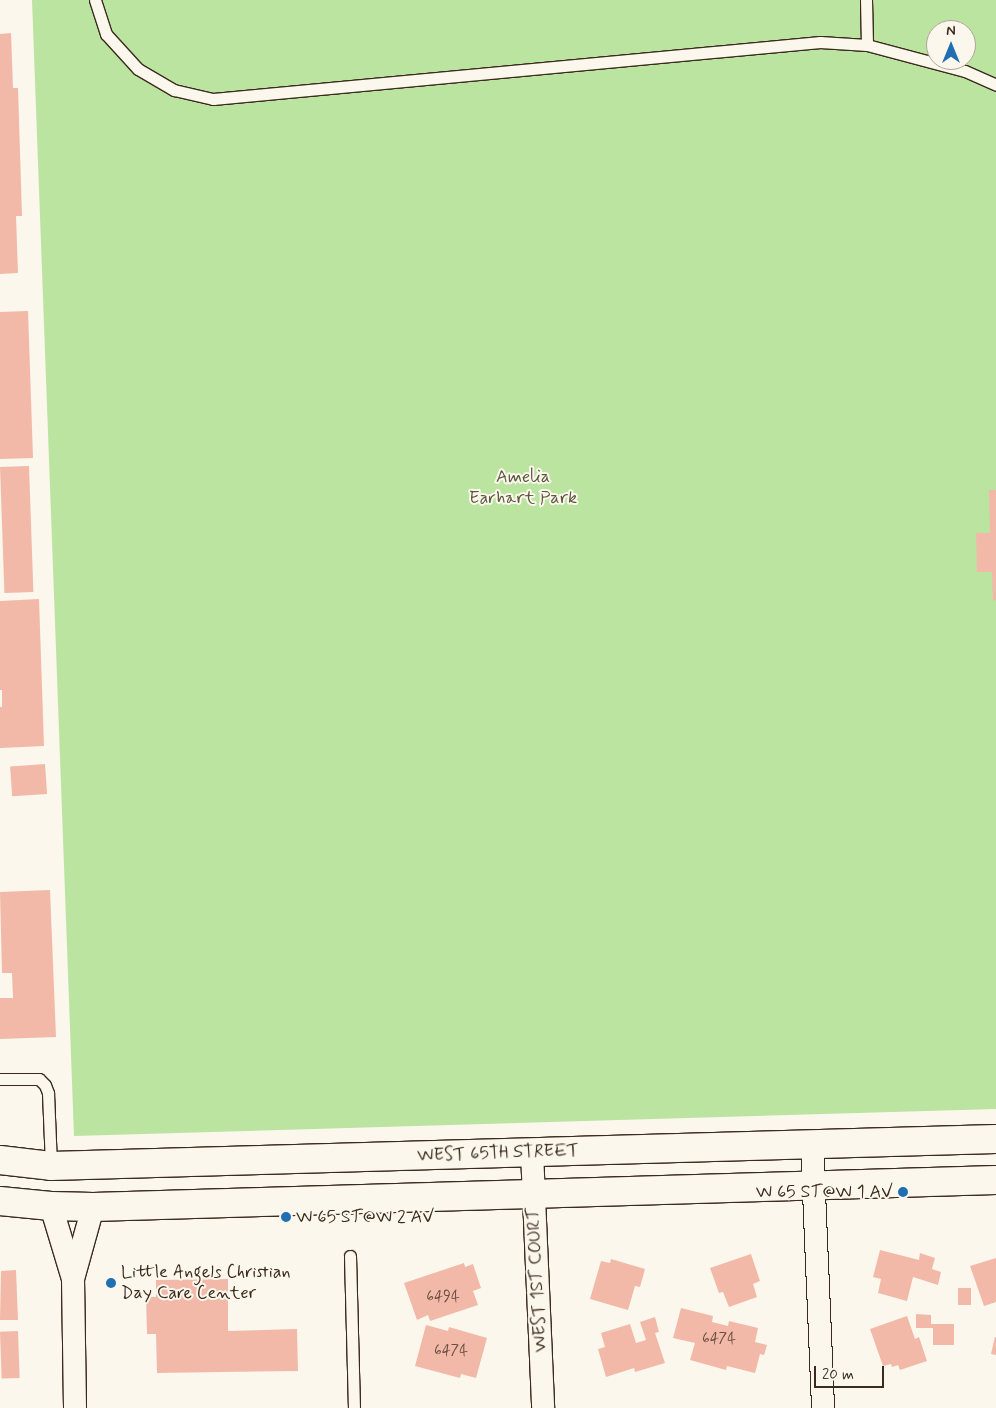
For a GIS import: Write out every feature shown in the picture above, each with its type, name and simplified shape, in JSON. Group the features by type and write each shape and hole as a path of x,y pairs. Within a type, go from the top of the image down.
{"main road":[{"name":"WEST 65TH STREET","path":"0,1160 52,1166 996,1139"},
{"path":"0,1201 51,1206 94,1206 996,1180"}],"street":[{"path":"812,1144 812,1185 823,1408"},
{"name":"WEST 1ST COURT","path":"532,1152 543,1408"},
{"path":"51,1206 73,1280 76,1408"},
{"path":"73,1280 94,1206"}],"lane":[{"path":"95,0 106,34 138,69 174,90 213,99 820,42 867,44 965,71 996,85"},
{"path":"866,0 867,44"},
{"path":"0,1079 39,1079 45,1085 48,1093 52,1166"},
{"path":"350,1256 354,1408"}],"green space":[{"name":"Amelia Earhart Park","path":"32,0 996,0 996,1109 74,1136"}],"building":[{"path":"11,33 13,88 18,88 22,216 16,216 18,273 0,274 0,34"},
{"path":"28,311 33,458 0,459 0,312"},
{"path":"29,466 33,592 4,593 0,467"},
{"path":"989,490 996,490 996,600 993,601 992,572 977,572 976,533 990,533"},
{"path":"39,599 44,746 0,748 2,690 0,690 0,601"},
{"path":"45,764 47,794 12,796 10,766"},
{"path":"50,890 56,1037 0,1039 0,998 13,998 12,973 2,973 0,892"},
{"path":"880,1250 919,1260 920,1253 935,1258 932,1269 941,1272 938,1285 913,1277 907,1301 878,1293 881,1279 873,1277"},
{"path":"751,1254 760,1281 753,1284 757,1297 729,1307 723,1292 719,1293 710,1268"},
{"path":"996,1258 996,1302 984,1306 970,1266"},
{"path":"611,1259 645,1269 640,1287 635,1286 628,1310 590,1299 601,1261 610,1263"},
{"path":"464,1263 465,1267 473,1264 481,1288 473,1291 478,1305 430,1321 428,1315 417,1320 404,1283"},
{"path":"16,1270 18,1320 0,1320 1,1271"},
{"path":"228,1279 228,1331 297,1329 298,1371 157,1373 156,1334 147,1334 146,1297 156,1297 156,1280"},
{"path":"958,1288 971,1288 971,1305 958,1305"},
{"path":"681,1308 713,1316 712,1322 728,1326 729,1321 758,1328 755,1342 767,1345 764,1355 760,1354 755,1373 727,1366 726,1370 690,1360 695,1343 673,1338"},
{"path":"916,1314 931,1315 931,1324 954,1324 954,1345 933,1345 933,1328 916,1328"},
{"path":"907,1316 915,1339 919,1337 927,1361 900,1370 898,1365 892,1367 891,1364 883,1366 870,1329"},
{"path":"655,1317 659,1332 655,1333 665,1363 635,1372 634,1368 606,1377 598,1349 605,1347 601,1333 630,1324 636,1343 646,1340 640,1322"},
{"path":"426,1325 448,1331 449,1327 487,1338 476,1378 461,1374 460,1378 415,1366"},
{"path":"18,1331 20,1378 2,1379 0,1332"},
{"path":"996,1337 996,1355 991,1354"}],"place":[{"name":"W 65 ST@W 1 AV","path":"903,1192"},
{"name":"W 65 ST@W 2 AV","path":"286,1217"},
{"name":"Little Angels Christian Day Care Center","path":"111,1283"}]}
